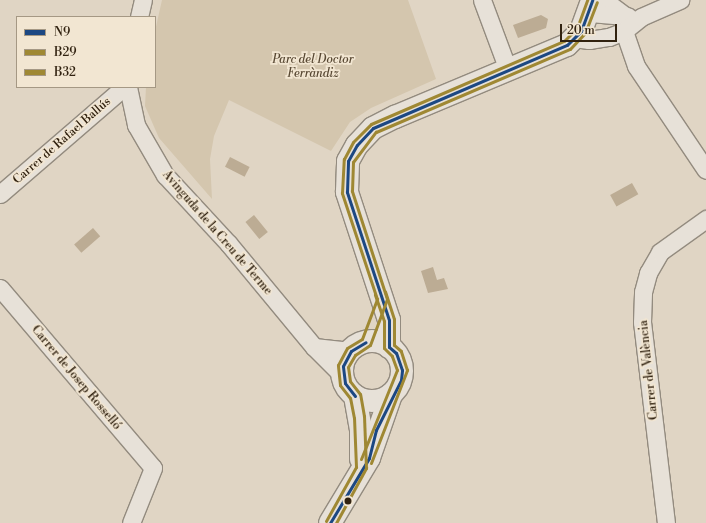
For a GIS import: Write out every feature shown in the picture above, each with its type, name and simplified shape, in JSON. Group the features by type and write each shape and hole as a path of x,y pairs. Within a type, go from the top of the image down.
{"street":[{"path":"139,16 143,0"},
{"path":"482,0 508,70"},
{"path":"574,38 596,39 630,21 680,0"},
{"path":"389,347 389,320 347,192 348,161 357,145 373,128 567,45 574,38 596,4 630,21"},
{"path":"630,21 636,66 706,170"},
{"name":"Carrer de Rafael Ballús","path":"0,194 123,88"},
{"name":"Avinguda de la Creu de Terme","path":"128,88 136,125 165,175 228,244 314,347 342,375"},
{"name":"Carrer de València","path":"666,523 642,322 643,292 648,272 660,252 706,219"},
{"name":"Carrer de Josep Rosselló","path":"0,288 153,468 130,523"},
{"path":"361,468 361,431 355,396 342,375 346,358 358,346 382,299"},
{"path":"314,347 358,346 378,342 389,347 398,357 402,370 397,388 391,395 368,458 330,523"},
{"path":"355,396 373,401 391,395"}],"green space":[{"name":"Parc del Doctor Ferràndiz","path":"162,0 408,0 436,79 371,108 350,122 331,151 229,100 214,136 210,159 212,199 159,138 145,106 146,88 156,88 156,27"}],"shaded area":[{"path":"541,15 548,19 546,28 518,38 513,25"},
{"path":"230,157 250,167 245,177 225,167"},
{"path":"632,183 638,194 616,206 610,195"},
{"path":"254,215 268,232 259,239 245,222"},
{"path":"93,228 100,236 81,253 74,244"},
{"path":"433,267 437,280 444,278 448,289 428,293 421,271"}],"transit line":[{"name":"B32","path":"326,521 356,467 354,418 350,398 340,385 338,365 347,348 362,339 377,299 342,193 344,159 353,142 371,124 564,41 577,28 587,0"},
{"name":"N9","path":"330,523 369,458 376,430 401,380 402,370 396,353 389,347 389,320 347,192 348,161 357,145 373,128 567,45 581,31 592,0"},
{"name":"B29","path":"336,523 366,468 364,416 360,394 350,381 348,367 355,355 370,345 387,299 352,191 353,162 376,132 570,49 585,33 597,2"},
{"name":"B29","path":"371,463 407,370 401,351 394,345 394,319 385,291"},
{"name":"B32","path":"361,459 397,370 392,356 384,348 384,321 375,295"},
{"name":"N9","path":"355,396 345,383 343,366 351,351 366,342"}]}
